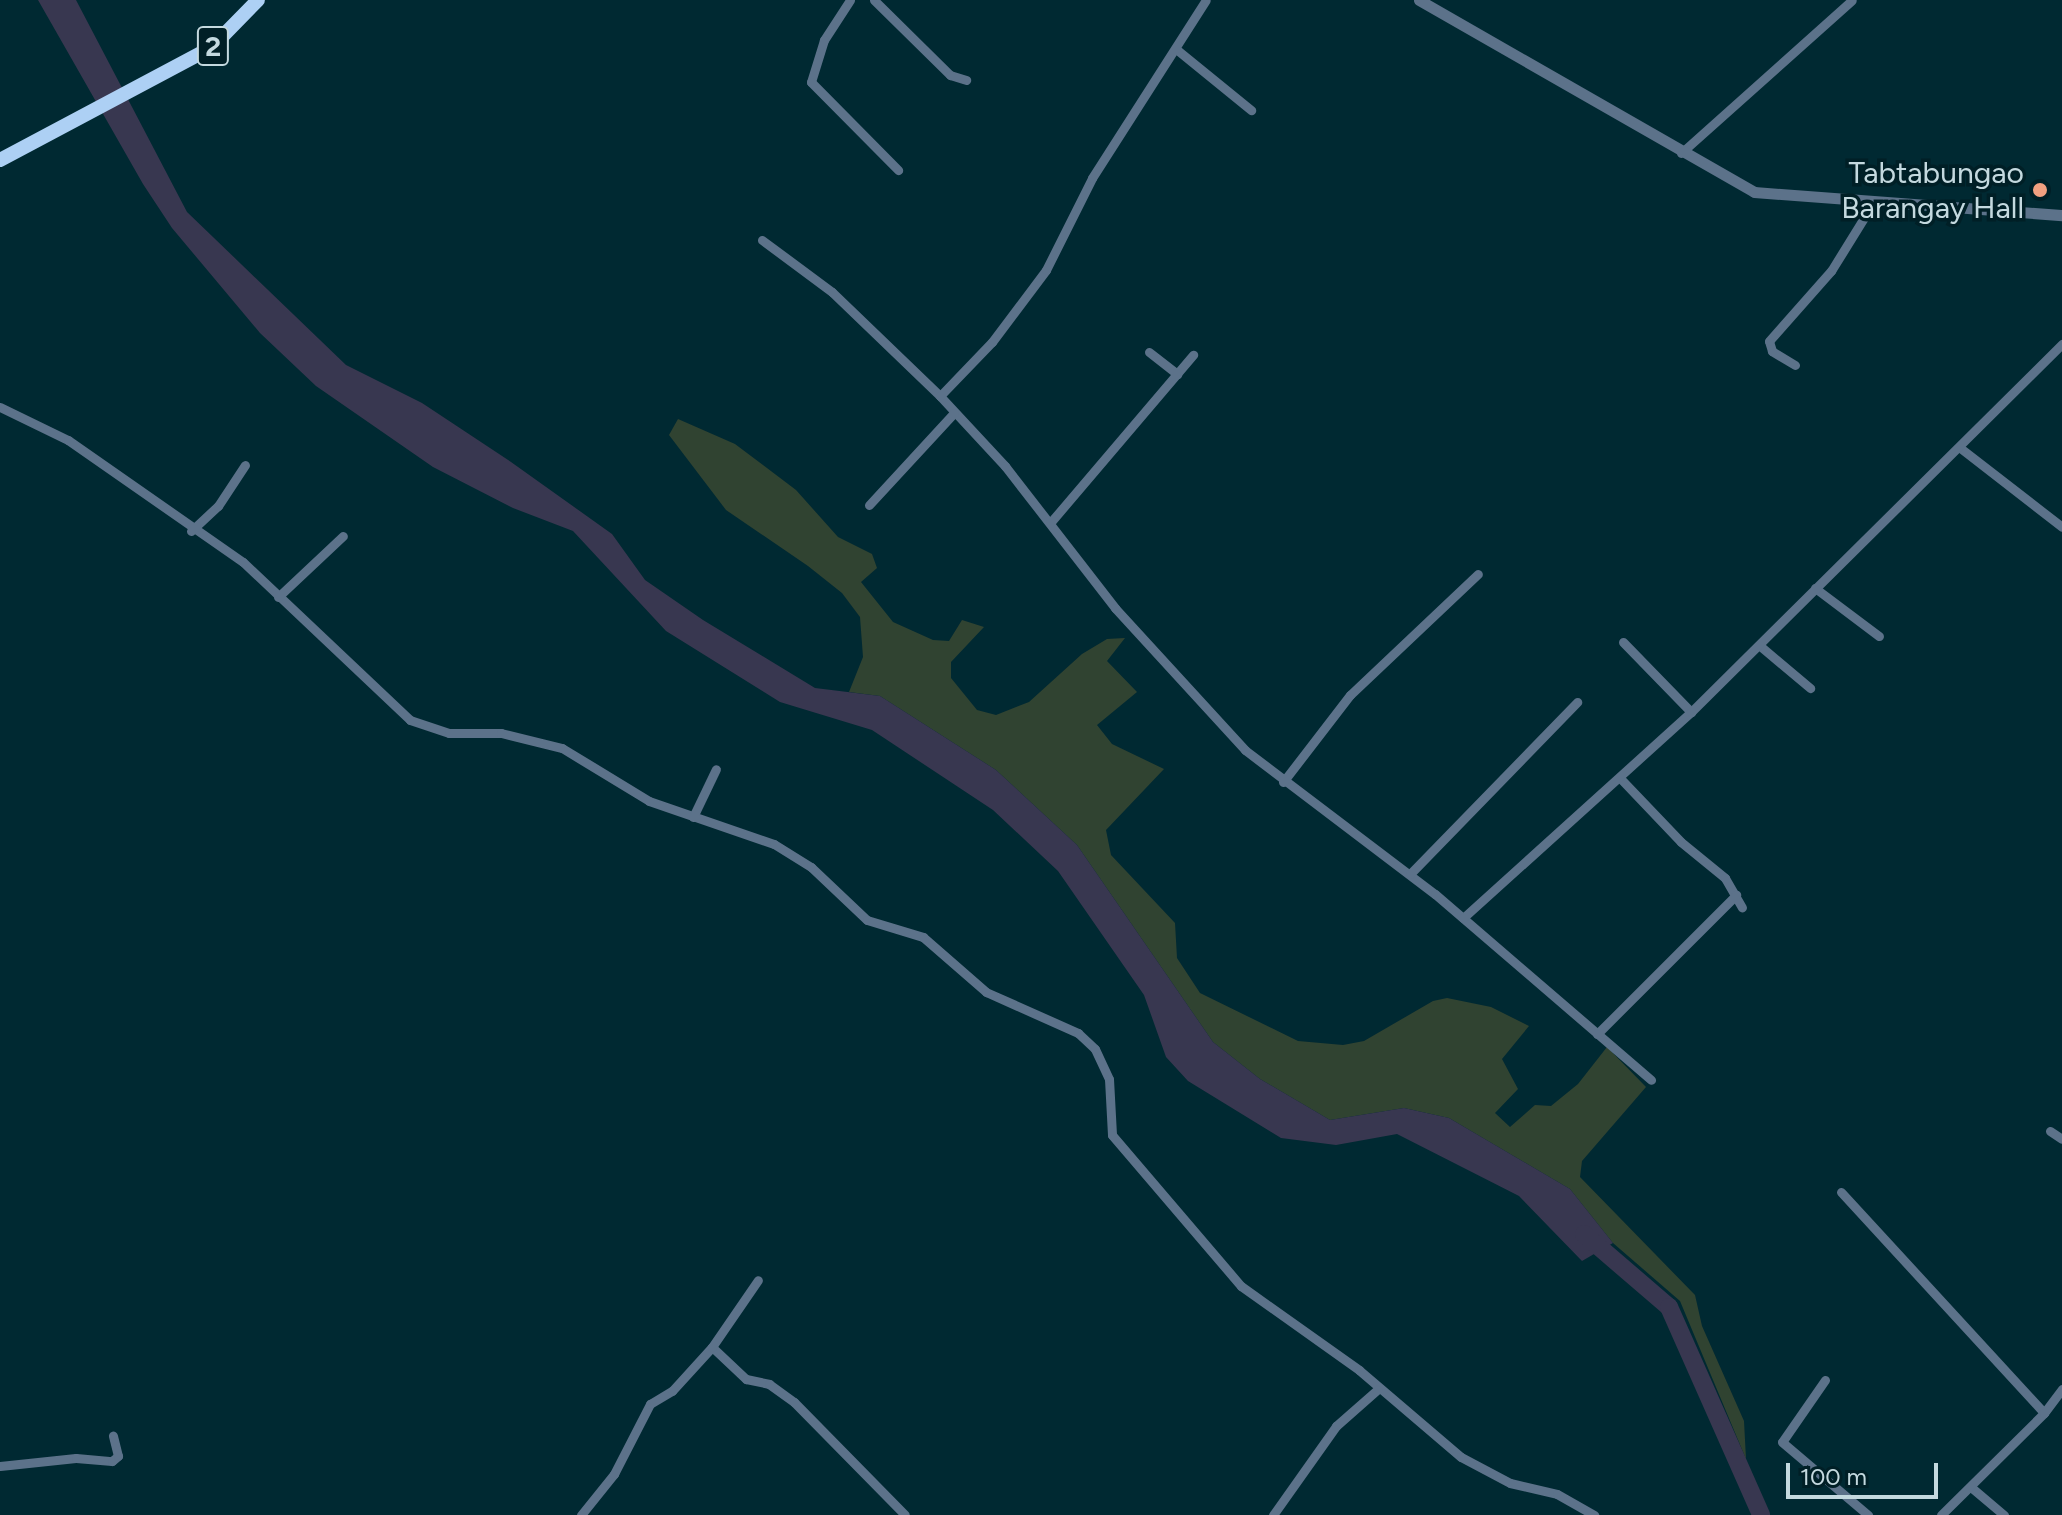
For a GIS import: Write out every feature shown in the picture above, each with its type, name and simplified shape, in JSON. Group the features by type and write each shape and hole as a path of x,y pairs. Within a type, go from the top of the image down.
{"highway":[{"name":"2","path":"0,160 157,78 227,37 258,0"}],"street":[{"path":"850,0 824,40 811,82 898,170"},
{"path":"874,0 950,75 966,80"},
{"path":"940,396 992,342 1046,270 1092,178 1206,0"},
{"path":"1419,0 1681,153 1754,192 1872,205 2062,215"},
{"path":"1681,153 1852,0"},
{"path":"1176,49 1251,110"},
{"path":"1795,365 1772,351 1769,341 1831,271 1872,205"},
{"path":"762,240 832,292 940,396 1050,523 1167,667 1283,782 1410,874 1651,1080"},
{"path":"1463,918 1691,712 2062,344"},
{"path":"1149,352 1177,374"},
{"path":"1050,523 1193,355"},
{"path":"0,407 68,440 191,531 243,562 410,720 449,733 501,733 562,748 649,801 788,852 867,920 923,937 986,992 1055,1019 1091,1043 1109,1079 1112,1135 1241,1286 1359,1370 1377,1390 1482,1470 1557,1494 1594,1515"},
{"path":"869,505 954,413"},
{"path":"1959,447 2062,527"},
{"path":"191,531 218,506 245,465"},
{"path":"278,597 343,536"},
{"path":"1283,782 1350,695 1478,574"},
{"path":"1815,588 1879,636"},
{"path":"1623,642 1691,712"},
{"path":"1759,645 1810,688"},
{"path":"1410,874 1577,702"},
{"path":"693,817 716,769"},
{"path":"1620,778 1736,895 1742,907"},
{"path":"1597,1034 1736,895"},
{"path":"2050,1131 2062,1139"},
{"path":"1841,1192 2044,1413"},
{"path":"581,1515 614,1474 650,1404 672,1391 712,1347 758,1280"},
{"path":"712,1347 746,1379 769,1384 794,1402 905,1515"},
{"path":"1825,1380 1783,1445 1868,1515"},
{"path":"1941,1515 1972,1488 2044,1413 2062,1389"},
{"path":"1273,1515 1336,1426 1377,1390"},
{"path":"0,1466 76,1458 112,1461 118,1456 113,1436"},
{"path":"1972,1488 2004,1515"}],"green space":[{"path":"678,419 735,444 796,490 838,537 872,554 877,568 861,582 893,622 933,640 949,641 962,620 984,627 951,662 951,678 977,710 996,715 1029,702 1082,654 1107,639 1125,638 1107,661 1137,692 1097,725 1112,744 1164,769 1106,830 1111,855 1175,923 1177,958 1200,993 1298,1041 1343,1045 1364,1041 1433,1001 1447,998 1491,1007 1529,1026 1502,1059 1518,1089 1495,1113 1510,1127 1535,1105 1551,1106 1578,1084 1607,1047 1646,1087 1582,1161 1580,1177 1695,1295 1702,1326 1744,1421 1746,1459 1680,1301 1613,1243 1570,1189 1449,1118 1404,1108 1330,1120 1260,1079 1213,1042 1077,845 996,770 880,696 849,692 863,657 860,617 842,593 726,510 669,435"}],"water":[{"path":"38,0 76,0 187,212 346,365 422,403 612,534 645,580 703,620 815,688 880,696 996,770 1077,845 1213,1042 1260,1079 1330,1120 1404,1108 1449,1118 1570,1189 1613,1243 1582,1261 1519,1196 1397,1134 1336,1145 1281,1138 1188,1081 1166,1057 1144,995 1058,871 993,810 872,730 780,702 666,631 573,531 513,508 433,467 316,386 260,333 172,228 143,184"}],"waterway":[{"path":"1584,1234 1669,1307 1761,1515"}],"place":[{"name":"Tabtabungao Barangay Hall","path":"2040,190"}]}
